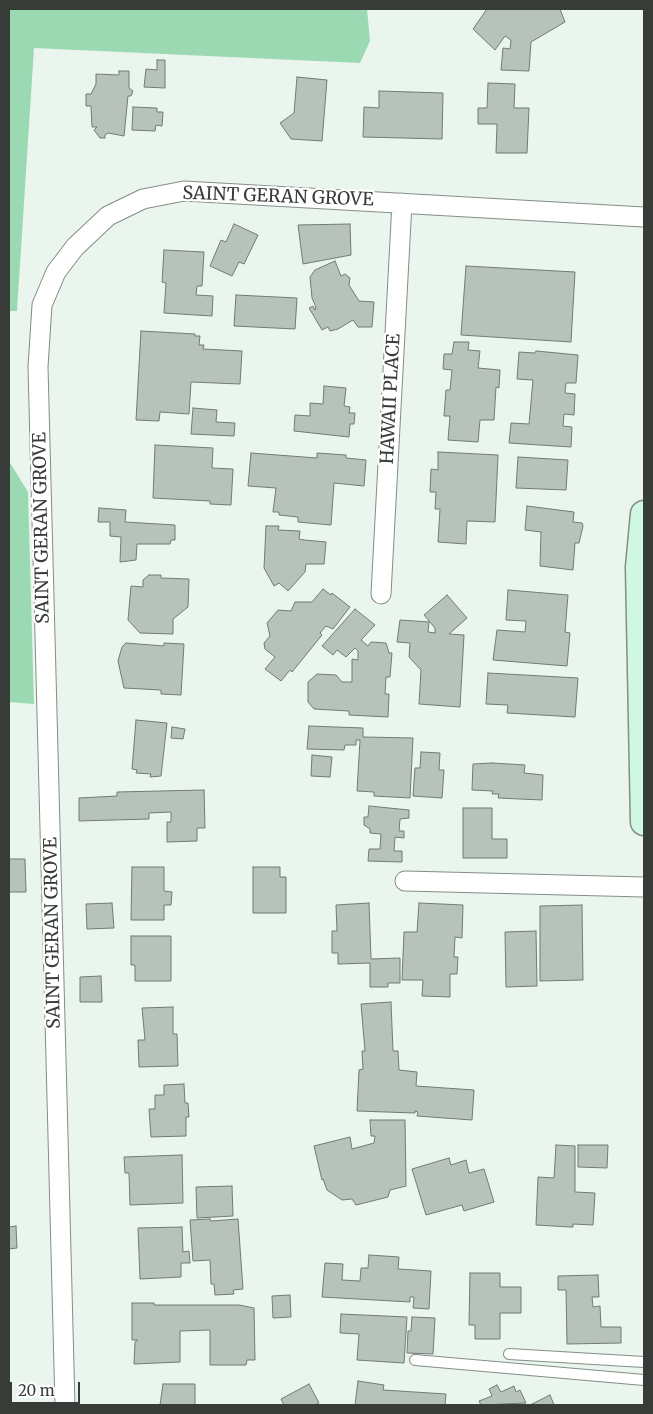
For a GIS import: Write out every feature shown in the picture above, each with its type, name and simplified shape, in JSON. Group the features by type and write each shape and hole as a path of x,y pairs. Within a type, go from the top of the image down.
{"street":[{"name":"SAINT GERAN GROVE","path":"65,1405 38,367 42,305 56,272 75,247 108,216 143,199 184,191 644,217"},
{"name":"HAWAII PLACE","path":"381,594 402,203"},
{"path":"644,514 640,568 644,822"},
{"path":"404,881 644,887"}],"lane":[{"path":"509,1354 644,1362"},
{"path":"415,1360 644,1380"}],"green space":[{"path":"9,9 367,9 370,41 360,63 34,48 17,311 9,311"},
{"path":"9,461 28,492 34,704 9,702"}],"building":[{"path":"487,9 560,9 565,22 531,42 529,71 501,70 503,48 510,49 511,40 505,36 495,50 473,29"},
{"path":"157,60 165,60 165,88 144,87 146,69 157,70"},
{"path":"119,71 129,71 129,88 133,91 131,96 128,96 124,136 108,133 105,135 105,138 100,138 94,130 97,127 92,127 91,106 86,106 86,94 91,94 96,84 96,74 119,75"},
{"path":"297,77 327,80 322,141 291,139 280,123 294,113"},
{"path":"488,83 515,84 514,108 529,108 527,153 496,153 497,124 478,124 478,108 487,108"},
{"path":"379,91 443,93 442,139 363,137 364,107 379,108"},
{"path":"133,107 157,108 157,112 163,112 162,126 156,125 155,131 132,130"},
{"path":"234,224 258,235 244,264 239,262 232,276 210,266 221,240 226,242"},
{"path":"350,224 351,255 303,264 298,225"},
{"path":"164,250 204,252 202,286 197,286 196,295 213,296 212,316 164,313 166,283 162,282"},
{"path":"335,261 341,276 345,274 350,278 349,285 359,301 374,302 372,327 358,327 353,320 338,329 330,331 328,327 322,330 309,308 313,306 315,310 316,307 312,298 310,277 315,270"},
{"path":"466,266 575,272 571,342 461,335"},
{"path":"236,295 297,298 295,329 234,326"},
{"path":"141,331 195,334 195,336 200,336 199,345 204,345 203,349 242,351 240,384 191,382 189,414 160,412 159,421 136,420"},
{"path":"454,342 469,342 468,350 480,351 478,368 500,370 499,388 496,387 494,420 480,420 478,442 448,440 450,416 444,416 446,390 450,390 452,370 443,369 444,354 452,354"},
{"path":"536,351 578,355 576,383 566,383 565,393 575,394 574,415 564,414 563,426 572,427 571,447 509,443 511,423 529,424 533,380 517,379 519,352 535,353"},
{"path":"324,386 346,388 344,406 350,407 349,413 355,413 354,424 350,424 349,437 294,431 295,415 310,416 310,403 323,404"},
{"path":"193,408 217,410 216,422 235,423 234,436 191,434"},
{"path":"155,445 213,448 212,468 233,469 231,505 210,504 210,501 153,498"},
{"path":"438,452 498,455 495,522 467,521 466,544 438,542 440,509 435,509 436,492 430,492 431,469 438,470"},
{"path":"251,453 317,458 317,453 346,455 346,458 366,460 364,486 334,483 331,525 298,522 298,517 279,515 279,512 273,512 276,488 248,486"},
{"path":"518,457 568,460 566,490 516,488"},
{"path":"527,506 574,512 573,522 582,523 579,543 575,543 573,570 540,566 541,532 525,530"},
{"path":"99,508 126,510 125,522 175,525 175,540 171,540 170,544 137,544 136,560 120,562 121,537 110,536 110,522 98,522"},
{"path":"266,526 279,526 278,530 300,531 299,539 326,542 324,564 306,564 305,572 288,591 279,583 274,586 264,568"},
{"path":"149,575 161,575 161,578 189,579 188,607 173,619 173,634 140,633 128,620 131,586 143,587 143,580"},
{"path":"323,589 331,595 332,593 350,607 333,629 326,626 320,633 322,635 292,672 290,670 281,681 265,669 275,657 265,649 264,643 270,636 267,623 278,610 291,611 295,602 312,602"},
{"path":"508,590 568,595 565,632 570,633 567,666 493,660 497,630 525,632 526,621 506,620"},
{"path":"447,595 467,618 449,634 464,635 460,707 419,704 421,670 409,657 410,643 397,642 400,620 429,622 428,632 435,633 435,628 424,615"},
{"path":"355,609 375,625 361,640 368,646 371,642 386,643 389,653 392,653 390,677 386,677 385,694 389,694 388,717 349,715 349,711 314,709 308,702 308,682 317,674 336,675 342,682 352,682 352,659 358,660 358,651 355,648 346,657 337,650 333,655 322,646"},
{"path":"126,643 164,646 164,643 184,644 181,695 161,694 161,690 124,688 118,661 122,647"},
{"path":"488,673 578,678 575,717 507,713 508,705 486,704"},
{"path":"136,720 167,723 161,776 150,777 151,774 136,773 137,770 132,769"},
{"path":"309,726 363,728 363,737 413,738 410,798 374,796 374,792 357,791 360,740 356,740 356,745 345,745 344,750 307,749"},
{"path":"172,727 185,729 183,739 171,738"},
{"path":"421,752 440,753 439,770 444,770 442,798 413,796 415,768 420,768"},
{"path":"312,755 332,757 330,777 311,776"},
{"path":"473,764 525,765 524,773 543,775 542,800 498,798 499,794 492,794 493,791 472,790"},
{"path":"204,790 205,828 197,828 197,841 167,842 167,822 171,822 171,812 149,813 149,819 79,821 79,798 117,796 117,792"},
{"path":"369,806 409,810 409,818 400,819 399,831 404,831 404,838 395,837 394,851 402,851 402,862 368,861 369,849 380,849 381,834 370,833 370,829 364,825 364,817 368,817"},
{"path":"463,808 492,808 492,839 507,839 507,858 463,858"},
{"path":"9,859 25,859 26,892 9,892"},
{"path":"132,867 164,867 164,891 172,892 171,905 164,905 164,920 131,920"},
{"path":"253,867 280,867 280,877 286,877 286,913 253,913"},
{"path":"112,903 114,928 87,929 86,904"},
{"path":"369,903 371,959 400,958 400,983 388,983 388,987 370,987 370,963 338,964 338,953 332,953 332,931 337,931 336,905"},
{"path":"419,903 463,905 462,938 455,937 454,957 458,957 457,974 450,974 450,997 422,996 423,980 402,980 404,932 417,932"},
{"path":"582,905 583,980 540,981 540,906"},
{"path":"536,931 537,986 506,987 505,932"},
{"path":"131,936 171,936 171,981 135,981 135,965 131,965"},
{"path":"101,976 102,1002 80,1002 80,977"},
{"path":"391,1002 393,1051 398,1051 399,1070 417,1072 416,1086 474,1090 472,1120 417,1116 418,1112 415,1111 415,1113 357,1111 359,1070 363,1069 362,1051 365,1051 361,1004"},
{"path":"173,1007 173,1034 177,1034 178,1066 139,1067 138,1040 145,1040 142,1008"},
{"path":"184,1084 185,1103 188,1103 189,1117 186,1117 186,1136 151,1137 149,1109 155,1109 155,1095 164,1095 164,1085"},
{"path":"370,1120 405,1120 406,1186 390,1190 388,1197 356,1205 352,1199 342,1200 327,1190 322,1180 314,1146 350,1137 352,1149 374,1143 375,1136 371,1136"},
{"path":"556,1145 575,1146 575,1192 595,1193 593,1225 573,1224 573,1227 570,1227 536,1225 538,1177 554,1178"},
{"path":"578,1145 608,1145 607,1168 578,1167"},
{"path":"182,1155 183,1203 130,1205 129,1173 125,1173 124,1157"},
{"path":"449,1158 451,1165 466,1160 469,1173 484,1169 494,1202 464,1211 462,1205 426,1215 412,1169"},
{"path":"232,1186 233,1216 197,1218 196,1187"},
{"path":"210,1219 211,1221 238,1219 243,1289 233,1290 234,1294 215,1295 214,1284 211,1284 210,1260 193,1261 190,1220"},
{"path":"16,1226 17,1248 9,1249 9,1227"},
{"path":"182,1227 183,1252 189,1251 190,1263 181,1263 181,1277 140,1279 138,1228"},
{"path":"369,1255 399,1257 398,1269 431,1271 429,1309 413,1308 414,1297 410,1297 410,1302 322,1297 325,1263 343,1264 342,1280 360,1281 361,1268 368,1268"},
{"path":"470,1273 500,1273 500,1287 521,1287 521,1313 500,1313 500,1339 475,1339 475,1325 469,1325"},
{"path":"598,1275 599,1297 592,1297 593,1307 600,1306 601,1327 621,1327 621,1343 567,1344 566,1290 558,1290 558,1276"},
{"path":"290,1295 291,1317 273,1318 272,1296"},
{"path":"132,1303 154,1303 154,1305 239,1305 254,1308 255,1360 247,1360 246,1365 210,1365 210,1330 180,1331 180,1362 134,1364 135,1342 138,1340 132,1340"},
{"path":"341,1314 407,1317 404,1363 357,1360 359,1334 340,1333"},
{"path":"412,1317 435,1318 433,1354 407,1353 408,1331 411,1331"},
{"path":"358,1381 384,1385 383,1390 446,1394 445,1405 355,1405"},
{"path":"163,1384 195,1384 195,1405 160,1405"},
{"path":"309,1384 319,1403 315,1405 284,1405 281,1399"},
{"path":"497,1385 501,1392 514,1386 516,1392 520,1390 526,1403 481,1405 479,1401 492,1396 489,1389"},
{"path":"550,1395 554,1405 530,1405"}]}
